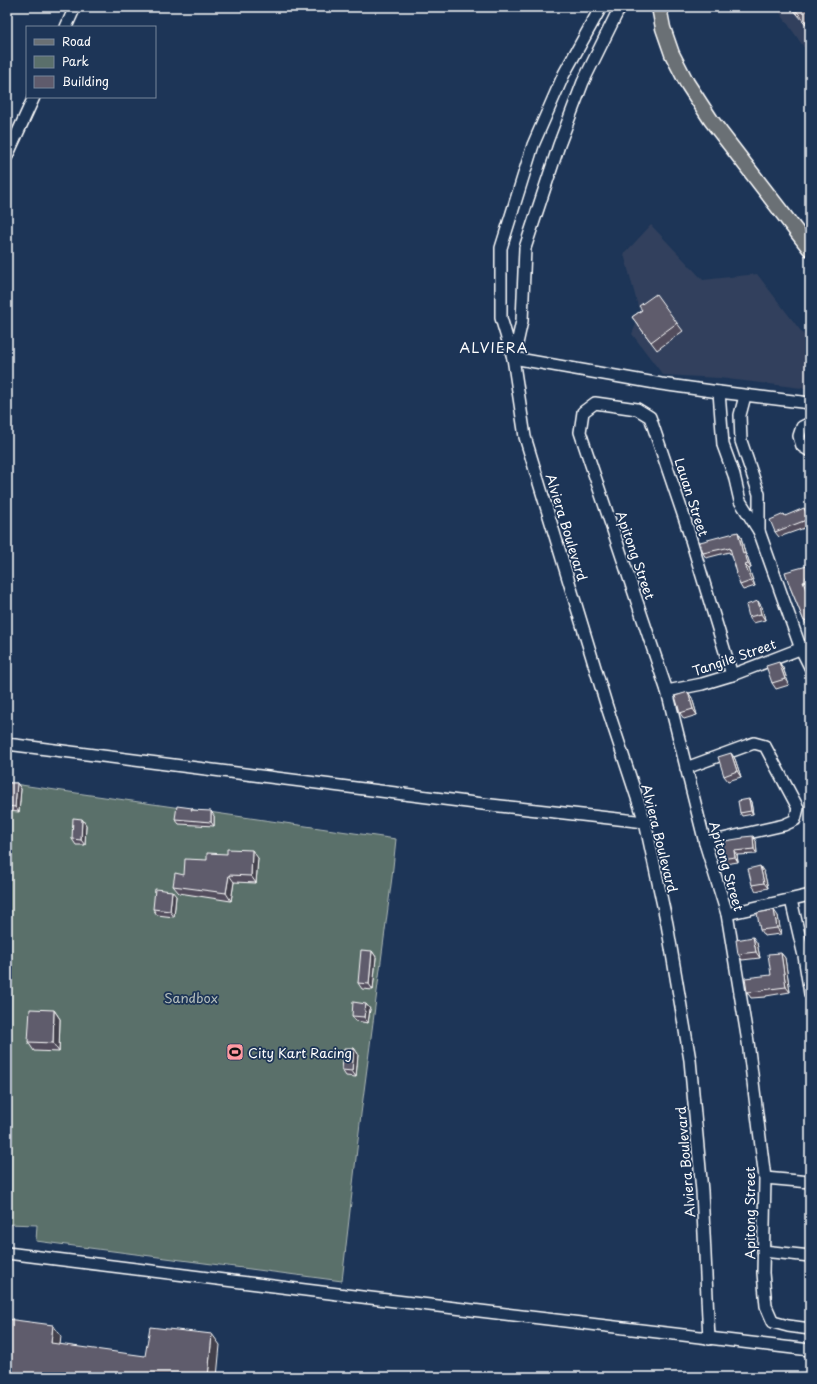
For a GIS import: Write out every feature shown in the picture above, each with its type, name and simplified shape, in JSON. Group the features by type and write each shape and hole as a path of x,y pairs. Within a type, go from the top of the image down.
{"main road":[{"path":"659,7 663,28 672,54 687,83 711,120 810,249"}],"street":[{"path":"66,26 75,7"},
{"path":"514,358 500,318 500,248 533,145 564,74 601,7"},
{"path":"514,358 522,321 525,248 559,145 583,82 616,9"},
{"path":"7,156 34,98"},
{"path":"514,358 745,396 810,403"},
{"name":"Alviera Boulevard","path":"514,358 525,437 605,700 644,822 667,924 690,1060 702,1191 710,1339"},
{"path":"719,392 723,445 734,475 740,501 759,531 805,647 810,667"},
{"path":"745,396 740,415 741,441 759,494 759,531"},
{"name":"Lauan Street","path":"580,432 583,412 595,403 637,409 650,417 685,520 732,675"},
{"path":"810,423 802,427 799,436 802,446 810,451"},
{"name":"Apitong Street","path":"580,432 667,692 705,843 727,914 748,1042 765,1178 763,1273 766,1306 773,1322 810,1329"},
{"path":"734,475 750,469"},
{"name":"Tangile Street","path":"667,692 732,675 805,647"},
{"path":"686,768 754,743 765,746 798,808 795,820 784,825 705,843"},
{"path":"7,744 498,806 644,822"},
{"path":"727,914 810,895"},
{"path":"791,900 804,956 810,994"},
{"path":"765,1178 810,1182"},
{"path":"763,1251 810,1256"},
{"path":"7,1253 810,1350"}],"shaded area":[{"path":"776,7 810,7 810,56"},
{"path":"651,225 703,280 757,274 810,343 810,389 719,378 663,375 632,334 640,314 624,254"}],"green space":[{"name":"Sandbox","path":"7,783 396,839 361,1114 342,1281 36,1241 37,1225 7,1224"}],"building":[{"path":"793,7 810,7 810,27"},
{"path":"656,294 677,323 651,342 632,317 642,310 639,306"},
{"path":"804,508 809,519 775,532 770,520 784,514 785,516"},
{"path":"738,532 743,554 745,553 748,564 745,565 751,581 740,585 730,548 703,553 700,542"},
{"path":"810,563 810,575 806,577 807,581 803,582 810,599 810,619 804,621 785,572 807,566 806,564"},
{"path":"758,601 761,614 749,617 746,605"},
{"path":"779,662 785,679 772,683 766,666"},
{"path":"688,692 693,709 680,713 675,696"},
{"path":"731,753 737,771 724,776 718,757"},
{"path":"7,783 17,783 15,807 7,806"},
{"path":"749,799 751,811 740,813 738,801"},
{"path":"177,806 192,808 191,810 211,811 211,822 175,819"},
{"path":"73,818 82,819 81,840 72,839"},
{"path":"753,836 754,849 734,851 735,857 721,859 719,842"},
{"path":"227,849 252,850 251,876 229,875 226,893 173,886 175,873 184,875 185,859 207,860 207,853 227,854"},
{"path":"760,866 764,883 752,885 748,869"},
{"path":"155,889 172,891 170,911 153,909"},
{"path":"774,910 777,928 760,930 757,913"},
{"path":"753,937 756,952 738,954 736,940"},
{"path":"361,950 372,951 369,984 358,983"},
{"path":"781,953 786,987 747,992 745,978 771,975 768,954"},
{"path":"353,1002 366,1004 364,1017 352,1016"},
{"path":"30,1009 54,1010 53,1043 28,1042"},
{"path":"344,1048 354,1048 352,1071 342,1070"},
{"path":"7,1319 53,1325 51,1343 145,1356 150,1327 212,1334 208,1377 7,1377"}],"place":[{"name":"City Kart Racing","path":"235,1052"}],"district":[{"name":"ALVIERA","path":"494,347"}]}
